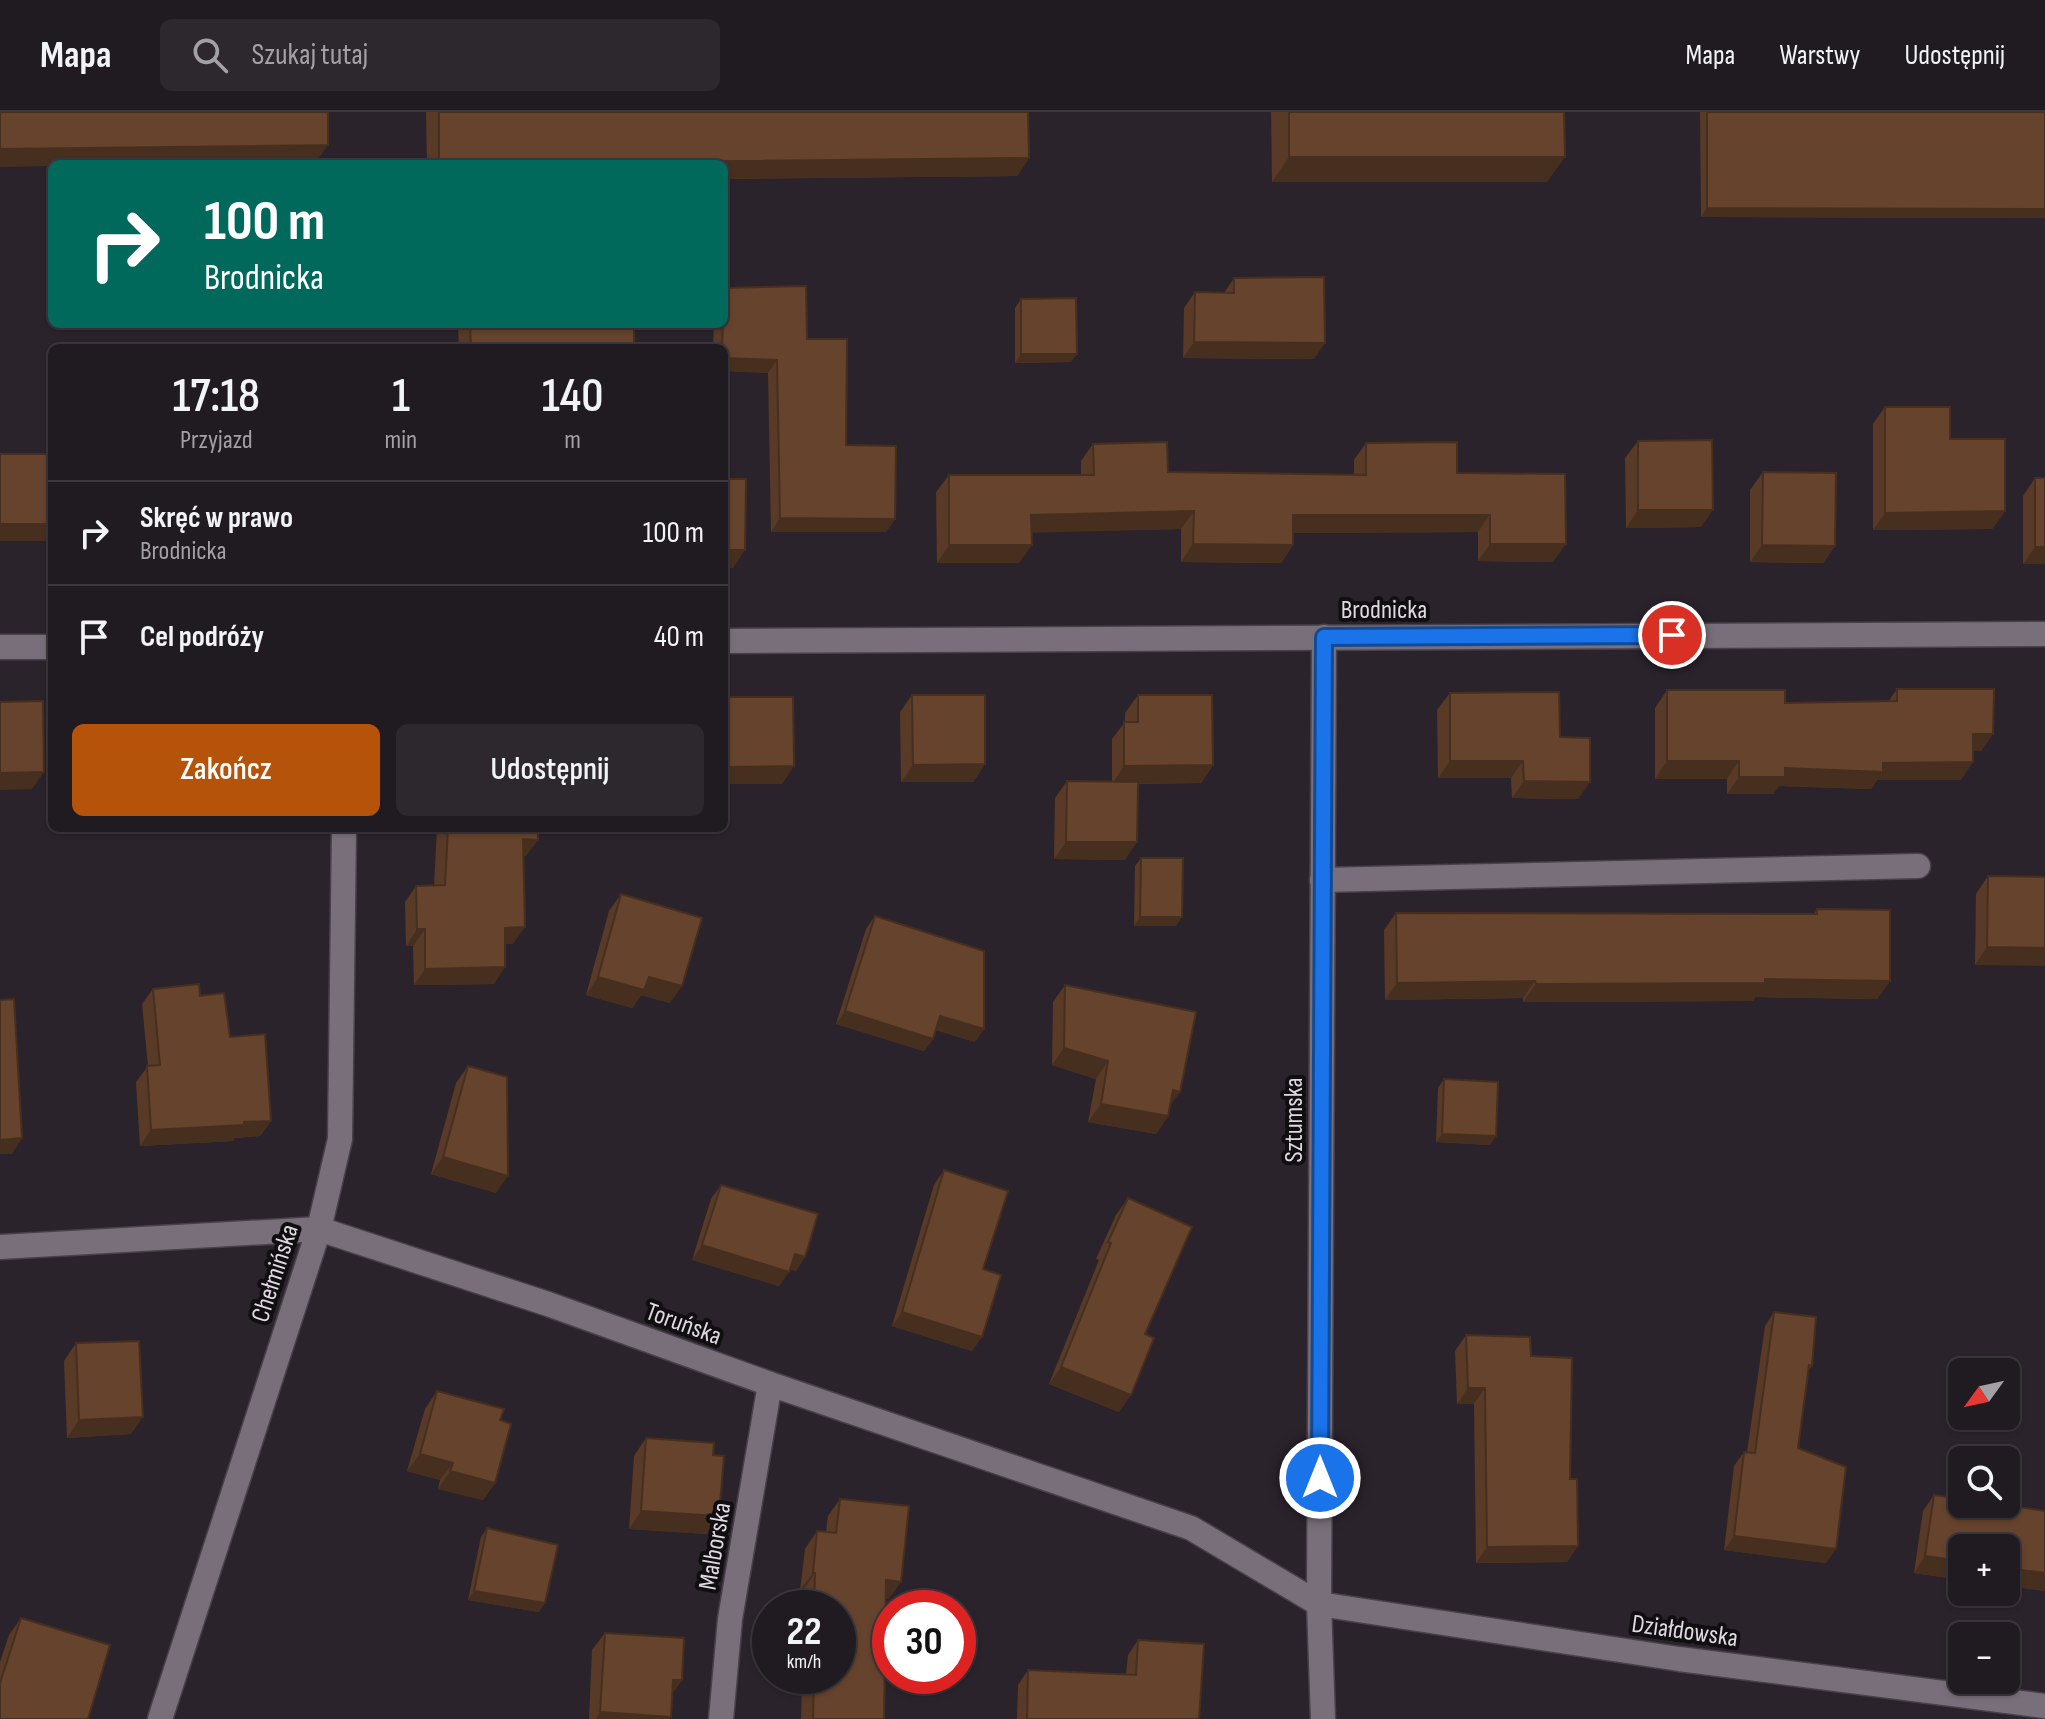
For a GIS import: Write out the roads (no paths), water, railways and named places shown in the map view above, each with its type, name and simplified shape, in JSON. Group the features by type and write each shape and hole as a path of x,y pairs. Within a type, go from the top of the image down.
{"street":[{"name":"Brodnicka","path":"728,641 2045,634"},
{"name":"Sztumska","path":"1323,1719 1319,1604 1324,637"},
{"path":"0,647 48,647"},
{"name":"Chełmińska","path":"160,1719 319,1229 340,1139 344,832"},
{"path":"1322,880 1918,866"},
{"name":"Toruńska","path":"0,1247 319,1229 548,1304 770,1384 1191,1528 1319,1604"},
{"name":"Malborska","path":"721,1719 730,1619 770,1384"},
{"name":"Działdowska","path":"1319,1604 1679,1659 2045,1706"}]}
